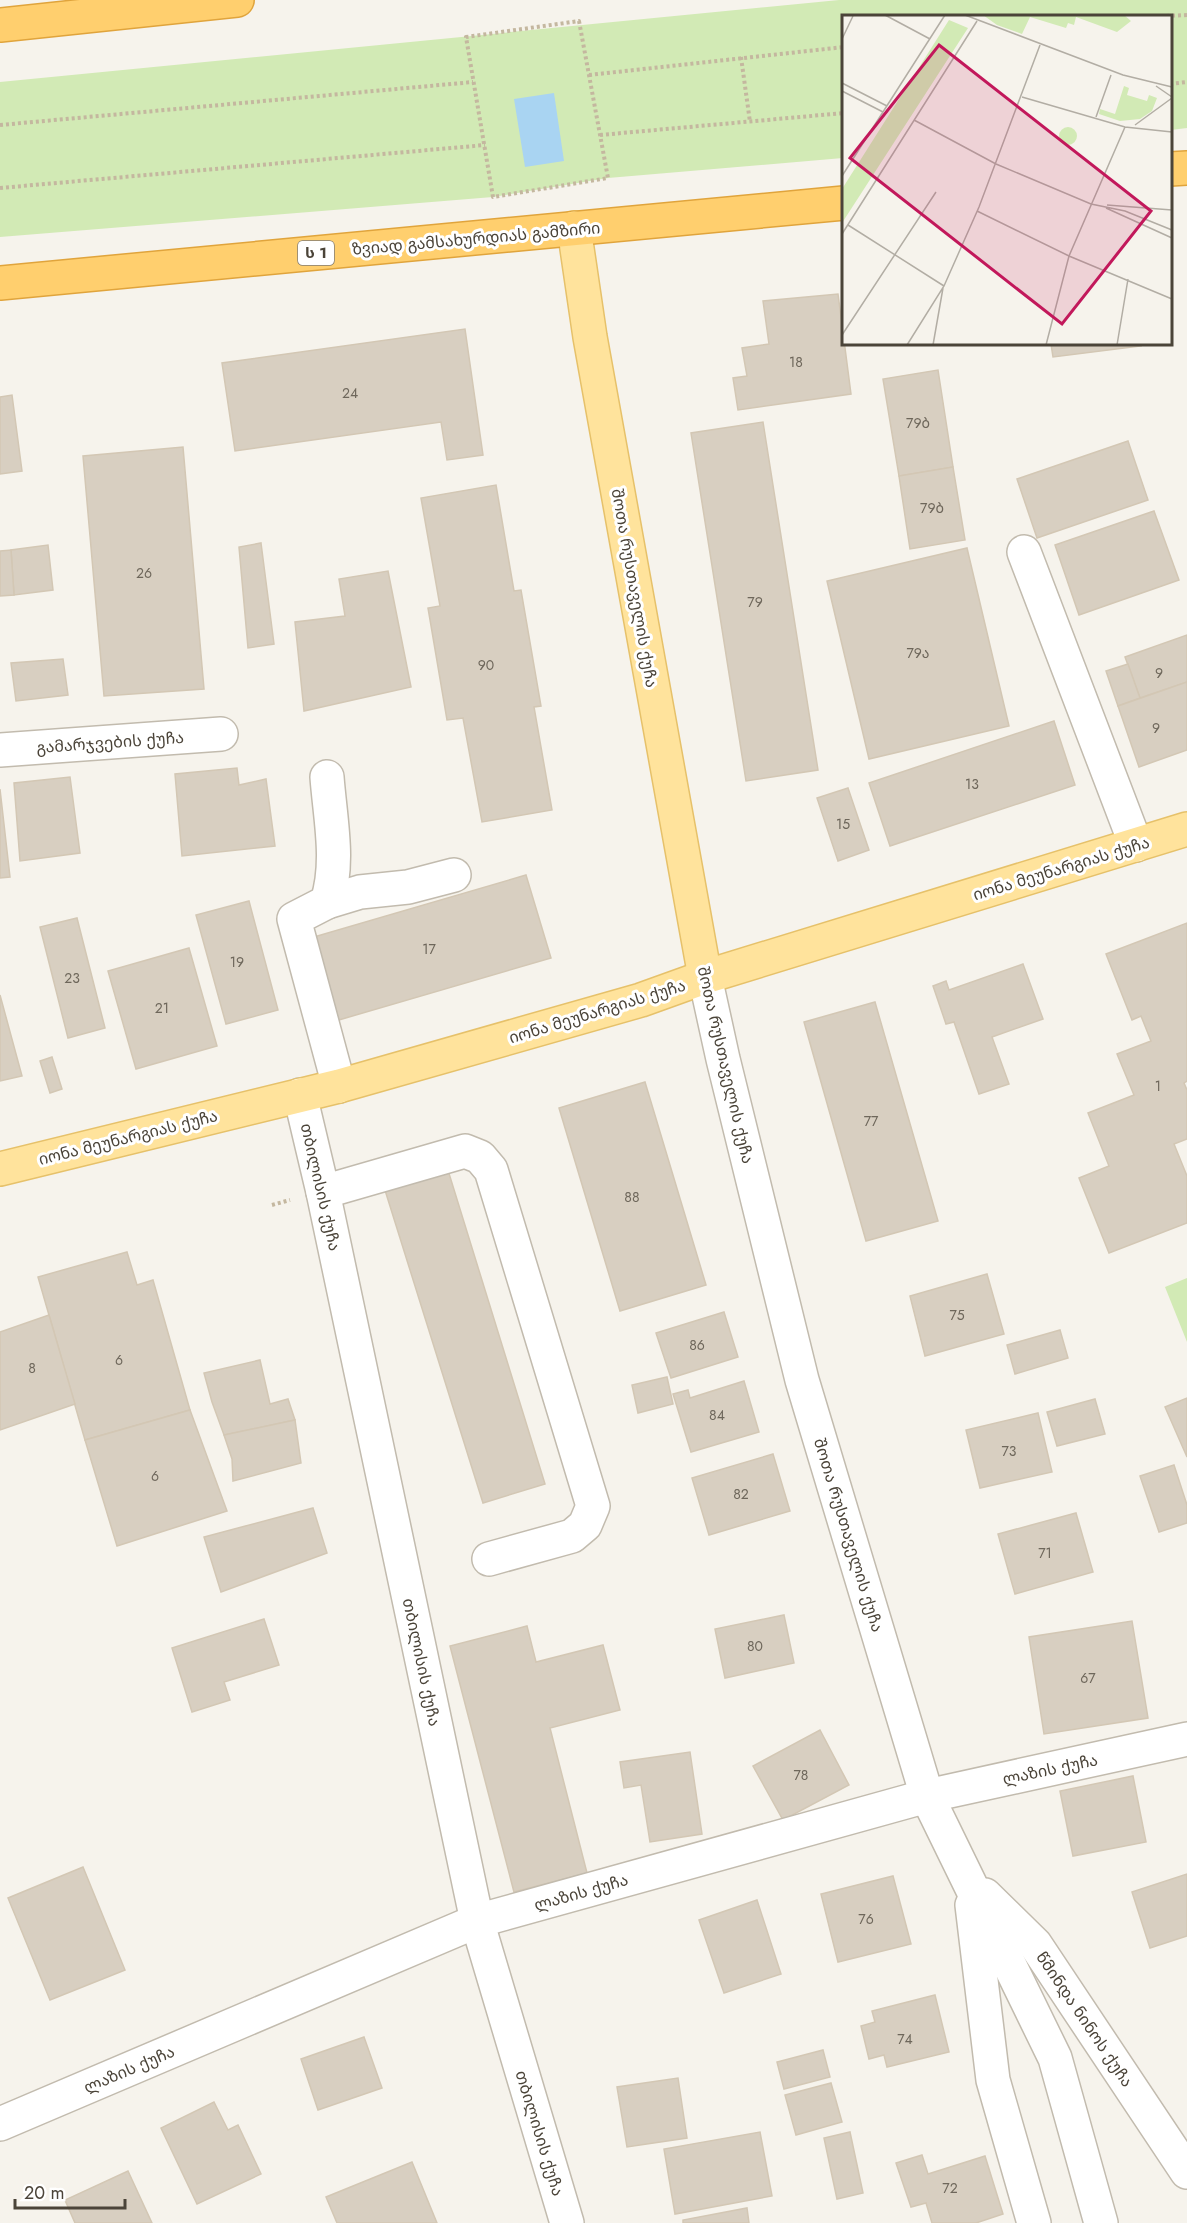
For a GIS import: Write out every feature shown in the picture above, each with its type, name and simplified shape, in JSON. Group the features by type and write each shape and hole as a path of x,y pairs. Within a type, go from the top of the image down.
{"highway":[{"path":"0,24 237,0"},
{"path":"1172,169 1187,168"},
{"name":"ზვიად გამსახურდიას გამზირი","path":"0,283 574,228 631,225 842,203"}],"main road":[{"name":"შოთა რუსთაველის ქუჩა","path":"574,228 588,328 705,977"},
{"name":"იონა მეუნარგიას ქუჩა","path":"0,1169 339,1086 629,1003 705,977 1187,829"}],"street":[{"path":"1024,552 1136,845"},
{"name":"გამარჯვების ქუჩა","path":"0,750 221,734"},
{"path":"327,777 333,884 327,902"},
{"path":"339,1086 294,919 327,902 360,892 408,886 454,875"},
{"name":"შოთა რუსთაველის ქუჩა","path":"705,977 802,1380 927,1796 1054,2058 1101,2223"},
{"name":"თბილისის ქუჩა","path":"300,1095 323,1192 477,1921 567,2223"},
{"path":"323,1192 465,1151 480,1158 491,1170 593,1506 585,1525 572,1536 489,1560"},
{"name":"ლაზის ქუჩა","path":"0,2124 477,1921 927,1796 1187,1738"},
{"name":"შოთა რუსთაველის ქუჩა","path":"969,1879 993,2080 1035,2223"},
{"name":"წმინდა ნინოს ქუჩა","path":"969,1879 1035,1944 1187,2172"}],"path":[{"path":"1172,16 1187,15"},
{"path":"579,21 608,178 493,197 473,82 466,37 579,21"},
{"path":"589,75 842,47"},
{"path":"741,57 750,122"},
{"path":"0,125 473,82"},
{"path":"1172,84 1187,82"},
{"path":"600,135 842,113"},
{"path":"0,188 485,145"}],"green space":[{"path":"839,0 1187,0 1187,128 1172,130 1172,15 842,15 842,158 608,178 493,197 0,237 0,82"},
{"path":"1187,1278 1187,1342 1165,1287"}],"water":[{"path":"554,93 564,161 525,167 514,99"}],"building":[{"path":"838,294 842,345 845,345 851,394 738,410 733,378 747,376 742,348 769,344 763,301"},
{"path":"465,329 483,455 447,460 441,422 235,451 222,363"},
{"path":"1051,345 1141,346 1053,357"},
{"path":"938,370 953,467 899,476 883,379"},
{"path":"12,395 22,471 0,474 0,397"},
{"path":"763,422 818,770 746,781 691,433"},
{"path":"1128,441 1148,500 1037,538 1017,479"},
{"path":"183,447 204,689 104,696 83,456"},
{"path":"953,467 965,540 910,549 899,476"},
{"path":"496,485 514,591 521,590 541,706 534,707 552,810 482,822 463,718 447,720 428,608 440,606 421,498"},
{"path":"1154,511 1179,580 1079,615 1055,545"},
{"path":"261,543 274,644 248,648 239,547"},
{"path":"48,545 53,590 14,595 11,550"},
{"path":"967,548 1009,726 869,759 827,581"},
{"path":"11,550 14,595 0,596 0,551"},
{"path":"388,571 411,687 304,711 295,622 345,616 339,579"},
{"path":"1187,635 1187,682 1140,698 1125,657"},
{"path":"63,659 68,695 16,701 11,663"},
{"path":"1128,664 1140,698 1118,706 1106,671"},
{"path":"1187,682 1187,750 1139,767 1118,706"},
{"path":"1054,721 1075,785 890,846 869,783"},
{"path":"237,768 239,785 266,779 275,846 182,856 175,774"},
{"path":"70,777 80,853 20,861 14,783"},
{"path":"848,788 869,850 838,861 817,798"},
{"path":"0,789 10,877 0,878"},
{"path":"526,875 551,958 332,1022 307,939"},
{"path":"249,901 278,1010 226,1024 196,915"},
{"path":"77,918 105,1028 68,1038 40,927"},
{"path":"1187,923 1187,1081 1184,1083 1187,1090 1187,1139 1174,1144 1187,1176 1187,1223 1109,1253 1079,1178 1109,1166 1088,1113 1134,1095 1117,1054 1151,1041 1141,1016 1132,1020 1106,954"},
{"path":"189,948 217,1046 136,1069 108,971"},
{"path":"1023,964 1043,1019 992,1037 1009,1084 979,1094 954,1022 946,1024 933,986 946,981 949,990"},
{"path":"0,995 22,1076 0,1081"},
{"path":"875,1002 938,1221 866,1241 804,1022"},
{"path":"52,1057 62,1089 50,1093 40,1061"},
{"path":"645,1082 706,1285 620,1311 559,1108"},
{"path":"447,1167 545,1484 483,1503 384,1187"},
{"path":"127,1252 137,1285 153,1280 190,1410 85,1440 38,1277"},
{"path":"987,1274 1004,1334 925,1356 910,1296"},
{"path":"724,1312 738,1357 671,1378 656,1333"},
{"path":"49,1315 75,1404 0,1430 0,1332"},
{"path":"1060,1330 1068,1358 1015,1374 1007,1345"},
{"path":"260,1360 270,1404 288,1399 295,1420 224,1435 204,1373"},
{"path":"667,1377 673,1404 638,1413 632,1385"},
{"path":"744,1381 759,1432 691,1452 673,1394 688,1390 690,1398"},
{"path":"1187,1398 1187,1457 1165,1407"},
{"path":"1095,1399 1105,1434 1057,1446 1047,1412"},
{"path":"190,1410 227,1511 117,1546 85,1440"},
{"path":"1038,1413 1052,1472 980,1488 966,1430"},
{"path":"295,1420 301,1463 233,1481 232,1459 224,1435"},
{"path":"773,1454 790,1511 709,1535 692,1478"},
{"path":"1174,1465 1187,1505 1187,1523 1159,1532 1140,1476"},
{"path":"313,1508 327,1553 221,1592 204,1537"},
{"path":"1076,1513 1093,1572 1015,1594 998,1534"},
{"path":"784,1615 794,1663 725,1678 715,1629"},
{"path":"264,1619 279,1665 224,1682 230,1700 192,1712 172,1648"},
{"path":"1132,1621 1148,1718 1044,1734 1029,1637"},
{"path":"527,1626 536,1662 603,1645 620,1710 550,1728 587,1873 514,1892 450,1646"},
{"path":"820,1730 849,1785 783,1820 753,1766"},
{"path":"690,1752 702,1834 650,1842 641,1785 624,1788 620,1762"},
{"path":"1133,1776 1146,1842 1073,1856 1060,1791"},
{"path":"83,1867 125,1970 50,2000 8,1898"},
{"path":"1187,1874 1187,1936 1150,1948 1132,1892"},
{"path":"893,1876 911,1944 838,1962 821,1894"},
{"path":"757,1900 781,1974 724,1993 699,1920"},
{"path":"935,1995 949,2052 887,2067 884,2055 869,2059 861,2026 875,2022 872,2011"},
{"path":"364,2037 382,2088 318,2110 301,2059"},
{"path":"823,2050 830,2077 784,2089 777,2062"},
{"path":"678,2078 687,2138 627,2147 617,2087"},
{"path":"831,2083 842,2122 796,2135 785,2095"},
{"path":"214,2102 228,2130 238,2125 261,2174 197,2204 161,2128"},
{"path":"760,2132 772,2196 675,2214 664,2149"},
{"path":"850,2132 863,2193 837,2199 824,2138"},
{"path":"922,2155 928,2174 985,2156 1003,2214 976,2223 932,2223 926,2203 911,2207 896,2163"},
{"path":"412,2162 437,2223 337,2223 326,2197"},
{"path":"128,2171 152,2223 75,2223 65,2200"},
{"path":"747,2208 749,2223 683,2223 683,2220"}]}
